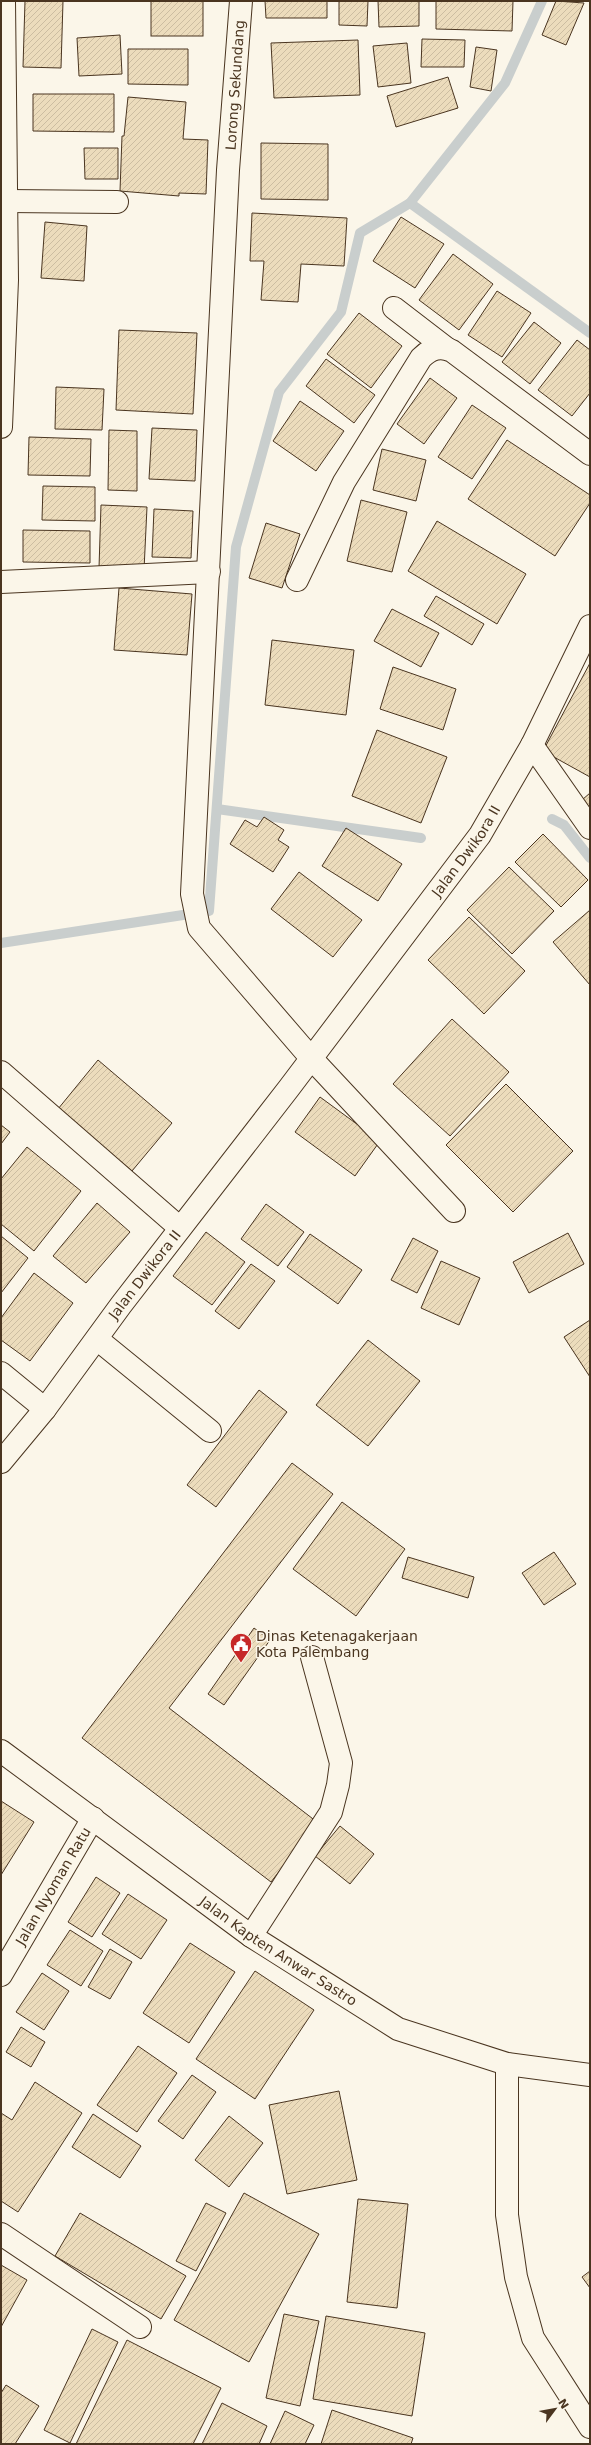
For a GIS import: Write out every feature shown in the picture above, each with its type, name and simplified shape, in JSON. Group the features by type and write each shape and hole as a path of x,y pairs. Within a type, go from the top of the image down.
{"street":[{"path":"1,427 7,280 4,1"},
{"name":"Lorong Sekundang","path":"241,1 228,170 192,894 199,928 311,1058"},
{"path":"6,201 117,202"},
{"path":"394,308 590,454"},
{"path":"297,580 344,482 421,358 432,350 446,348"},
{"path":"1,582 209,572"},
{"name":"Jalan Dwikora II","path":"1,1462 45,1409 180,1228 289,1088 480,835 532,745 590,626"},
{"path":"532,745 590,828"},
{"path":"311,1058 454,1211"},
{"path":"1,1072 180,1228"},
{"path":"97,1339 210,1431"},
{"path":"1,1373 45,1409"},
{"path":"251,1936 331,1812 338,1786 341,1763 312,1657"},
{"name":"Jalan Kapten Anwar Sastro","path":"1,1751 251,1936 398,2030 507,2064 590,2075"},
{"name":"Jalan Nyoman Ratu","path":"1,1975 93,1818"},
{"path":"507,2064 507,2214 516,2277 534,2338 590,2427"},
{"path":"1,2234 140,2327"}],"building":[{"path":"25,1 63,1 61,68 23,67"},
{"path":"151,1 203,1 203,36 151,36"},
{"path":"265,1 327,1 327,18 266,18"},
{"path":"339,1 368,1 367,26 339,25"},
{"path":"378,1 419,1 419,26 379,27"},
{"path":"436,1 513,1 512,31 436,29"},
{"path":"556,1 584,3 566,45 542,35"},
{"path":"120,35 122,74 79,76 77,38"},
{"path":"422,39 465,40 464,67 421,67"},
{"path":"358,40 360,95 274,98 271,43"},
{"path":"407,43 411,83 378,87 373,46"},
{"path":"476,47 497,50 491,91 470,87"},
{"path":"128,49 188,49 188,85 128,84"},
{"path":"448,77 458,108 396,127 387,96"},
{"path":"33,94 114,94 114,132 33,131"},
{"path":"128,97 186,102 183,139 208,140 206,194 179,193 179,196 120,191 122,136 124,136"},
{"path":"261,143 328,144 328,200 261,199"},
{"path":"84,148 118,148 118,179 85,179"},
{"path":"252,213 347,218 344,266 301,264 298,302 261,300 264,261 250,261"},
{"path":"401,217 444,244 415,288 373,261"},
{"path":"45,222 87,226 84,281 41,278"},
{"path":"453,254 493,284 459,330 419,300"},
{"path":"497,291 531,313 502,357 468,335"},
{"path":"359,313 402,346 371,388 327,354"},
{"path":"534,322 561,343 530,384 502,362"},
{"path":"119,330 197,333 193,414 116,410"},
{"path":"577,340 590,350 590,393 572,416 538,390"},
{"path":"326,359 375,395 354,423 306,386"},
{"path":"430,378 457,398 424,444 397,424"},
{"path":"56,387 104,389 102,430 55,429"},
{"path":"300,401 344,431 316,471 273,441"},
{"path":"472,405 506,428 472,479 438,457"},
{"path":"152,428 197,430 195,481 149,479"},
{"path":"109,430 137,431 137,491 108,490"},
{"path":"29,437 91,439 90,476 28,475"},
{"path":"507,440 590,495 590,503 555,556 468,499"},
{"path":"382,449 426,460 416,501 373,490"},
{"path":"43,486 95,487 95,521 42,520"},
{"path":"361,500 407,512 392,572 347,561"},
{"path":"101,505 147,507 144,570 99,568"},
{"path":"154,509 193,511 191,558 152,557"},
{"path":"437,521 526,574 497,624 408,571"},
{"path":"266,523 300,534 282,588 249,578"},
{"path":"23,530 90,531 90,563 23,562"},
{"path":"119,588 192,594 187,655 114,650"},
{"path":"436,596 484,624 472,645 424,616"},
{"path":"392,609 439,633 421,667 374,641"},
{"path":"272,640 354,650 346,715 265,705"},
{"path":"590,663 590,777 543,751"},
{"path":"393,667 456,689 443,730 380,709"},
{"path":"377,730 447,757 421,823 352,796"},
{"path":"590,793 590,822 575,806"},
{"path":"264,817 284,830 278,840 289,847 273,872 230,844 245,820 257,827"},
{"path":"346,828 402,864 378,901 322,866"},
{"path":"543,834 588,880 561,907 515,862"},
{"path":"509,867 554,911 512,954 467,910"},
{"path":"299,872 362,920 333,957 271,909"},
{"path":"590,910 590,985 553,942"},
{"path":"469,917 525,971 484,1014 428,960"},
{"path":"452,1019 509,1072 450,1136 393,1084"},
{"path":"98,1060 172,1123 132,1171 58,1109"},
{"path":"506,1084 573,1151 513,1212 446,1145"},
{"path":"320,1097 380,1141 355,1176 295,1132"},
{"path":"1,1125 10,1132 1,1144"},
{"path":"27,1147 81,1191 34,1251 1,1224 1,1179"},
{"path":"97,1203 130,1232 86,1283 53,1256"},
{"path":"266,1204 304,1232 278,1266 241,1239"},
{"path":"206,1232 245,1262 212,1305 173,1276"},
{"path":"568,1233 584,1264 529,1293 513,1262"},
{"path":"310,1234 362,1270 338,1304 287,1267"},
{"path":"1,1236 28,1258 1,1293"},
{"path":"413,1238 438,1251 417,1293 391,1280"},
{"path":"441,1261 480,1278 459,1325 421,1308"},
{"path":"251,1264 275,1281 239,1329 215,1311"},
{"path":"34,1273 73,1303 30,1361 1,1340 1,1318"},
{"path":"590,1320 590,1377 564,1337"},
{"path":"368,1340 420,1381 368,1446 316,1405"},
{"path":"259,1390 287,1412 216,1507 187,1485"},
{"path":"292,1463 333,1494 169,1708 317,1822 271,1882 82,1738"},
{"path":"342,1502 405,1549 356,1616 293,1569"},
{"path":"554,1552 576,1584 544,1605 522,1573"},
{"path":"408,1557 474,1577 468,1598 402,1578"},
{"path":"254,1628 270,1640 224,1705 208,1694"},
{"path":"1,1801 34,1822 1,1875"},
{"path":"340,1826 374,1854 350,1884 315,1856"},
{"path":"96,1877 120,1893 92,1937 68,1922"},
{"path":"128,1894 167,1920 141,1959 102,1934"},
{"path":"70,1930 103,1951 81,1986 47,1965"},
{"path":"190,1943 235,1972 189,2043 143,2013"},
{"path":"110,1949 132,1962 110,1999 88,1987"},
{"path":"255,1971 314,2010 255,2099 196,2059"},
{"path":"42,1973 69,1991 44,2030 16,2012"},
{"path":"21,2027 45,2042 31,2067 6,2052"},
{"path":"138,2046 177,2073 137,2132 97,2105"},
{"path":"192,2075 216,2092 183,2139 158,2121"},
{"path":"35,2082 82,2113 18,2212 1,2201 1,2113 12,2120"},
{"path":"339,2091 357,2180 287,2194 269,2105"},
{"path":"93,2114 141,2146 120,2178 72,2147"},
{"path":"229,2116 263,2143 229,2187 195,2160"},
{"path":"244,2193 319,2234 249,2362 174,2320"},
{"path":"358,2199 408,2204 397,2308 347,2302"},
{"path":"206,2203 226,2213 196,2271 176,2261"},
{"path":"80,2213 186,2276 161,2319 55,2256"},
{"path":"1,2265 27,2280 1,2327"},
{"path":"590,2271 590,2288 582,2277"},
{"path":"284,2314 319,2321 300,2406 266,2398"},
{"path":"326,2316 425,2333 412,2416 313,2399"},
{"path":"92,2329 118,2342 70,2443 44,2430"},
{"path":"127,2340 221,2388 193,2444 76,2444"},
{"path":"6,2385 39,2406 15,2444 1,2444 1,2393"},
{"path":"222,2403 267,2426 259,2444 202,2444"},
{"path":"332,2410 413,2438 411,2444 321,2444"},
{"path":"285,2411 314,2425 305,2444 270,2444"}],"waterway":[{"path":"1,943 209,911 236,547 279,392 341,312 360,233 410,203 505,83 542,1"},
{"path":"410,203 590,333"},
{"path":"217,809 421,838"},
{"path":"552,819 564,825 590,858"}],"place":[{"name":"Dinas Ketenagakerjaan Kota Palembang","path":"241,1664"}]}
